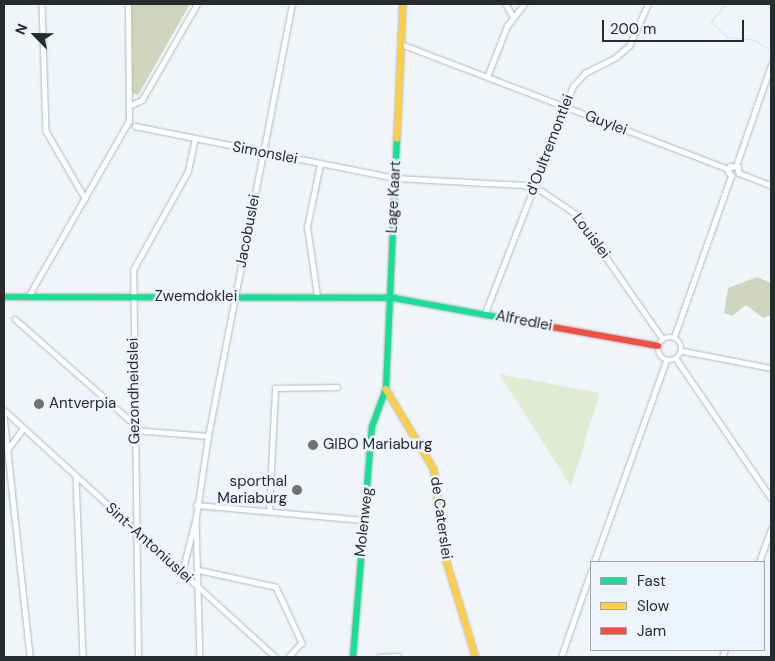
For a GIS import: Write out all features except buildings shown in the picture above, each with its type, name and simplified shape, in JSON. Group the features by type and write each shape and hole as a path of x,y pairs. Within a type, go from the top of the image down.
{"street":[{"path":"42,4 46,131 85,198"},
{"path":"28,297 127,125 130,106 128,4"},
{"path":"130,106 142,100 197,4"},
{"name":"Jacobuslei","path":"200,657 196,506 292,4"},
{"name":"Lage Kaart","path":"386,389 403,4"},
{"path":"506,4 513,16"},
{"path":"487,77 513,16 524,4"},
{"name":"d'Oultremontlei","path":"485,313 564,107 579,78 629,46 648,4"},
{"name":"Guylei","path":"401,44 728,168"},
{"path":"738,173 736,166 771,65"},
{"name":"Simonslei","path":"135,126 395,178"},
{"name":"Gezondheidslei","path":"138,657 132,297 136,262 188,172 195,139"},
{"path":"317,296 307,227 320,164"},
{"path":"674,337 731,176 728,168 736,166"},
{"path":"731,176 738,173 771,186"},
{"name":"Louislei","path":"395,178 533,188 556,198 576,214 663,339"},
{"name":"Zwemdoklei","path":"4,297 317,296 389,298"},
{"name":"Alfredlei","path":"389,298 485,313 658,346"},
{"path":"15,320 134,427 208,436"},
{"path":"674,337 681,342 683,351 677,360 666,360 660,355 658,346 663,339 674,337"},
{"path":"683,351 771,368"},
{"path":"594,561 666,360"},
{"path":"677,360 771,498"},
{"path":"269,512 276,388 338,387"},
{"name":"Molenweg","path":"353,657 372,427 386,389"},
{"name":"de Caterslei","path":"386,389 434,469 447,562 476,657"},
{"name":"Sint-Antoniuslei","path":"4,410 275,657"},
{"path":"4,416 6,459 30,657"},
{"path":"7,449 23,428"},
{"path":"76,476 83,657"},
{"path":"196,506 363,520"},
{"name":"Jacobuslei","path":"182,572 196,517"},
{"path":"759,561 771,529"},
{"path":"199,570 276,587 302,643 289,657"},
{"path":"561,657 590,574"},
{"path":"378,657 398,656"}],"green space":[{"path":"131,4 190,4 138,95 132,93"},
{"path":"757,277 771,283 771,315 763,318 746,305 732,316 724,313 728,288"},
{"path":"499,374 600,393 571,486"}],"waterway":[{"path":"725,4 711,22 727,37 754,40 769,49"}],"traffic: fast":[{"path":"353,657 372,427 386,389 397,139"},
{"path":"4,297 394,298 536,324"}],"traffic: slow":[{"path":"397,139 403,4"},
{"path":"386,389 434,469 447,562 476,657"}],"traffic: jam":[{"path":"536,324 658,346"}],"place":[{"name":"Antverpia","path":"39,404"},
{"name":"GIBO Mariaburg","path":"313,445"},
{"name":"sporthal Mariaburg","path":"297,490"}]}
